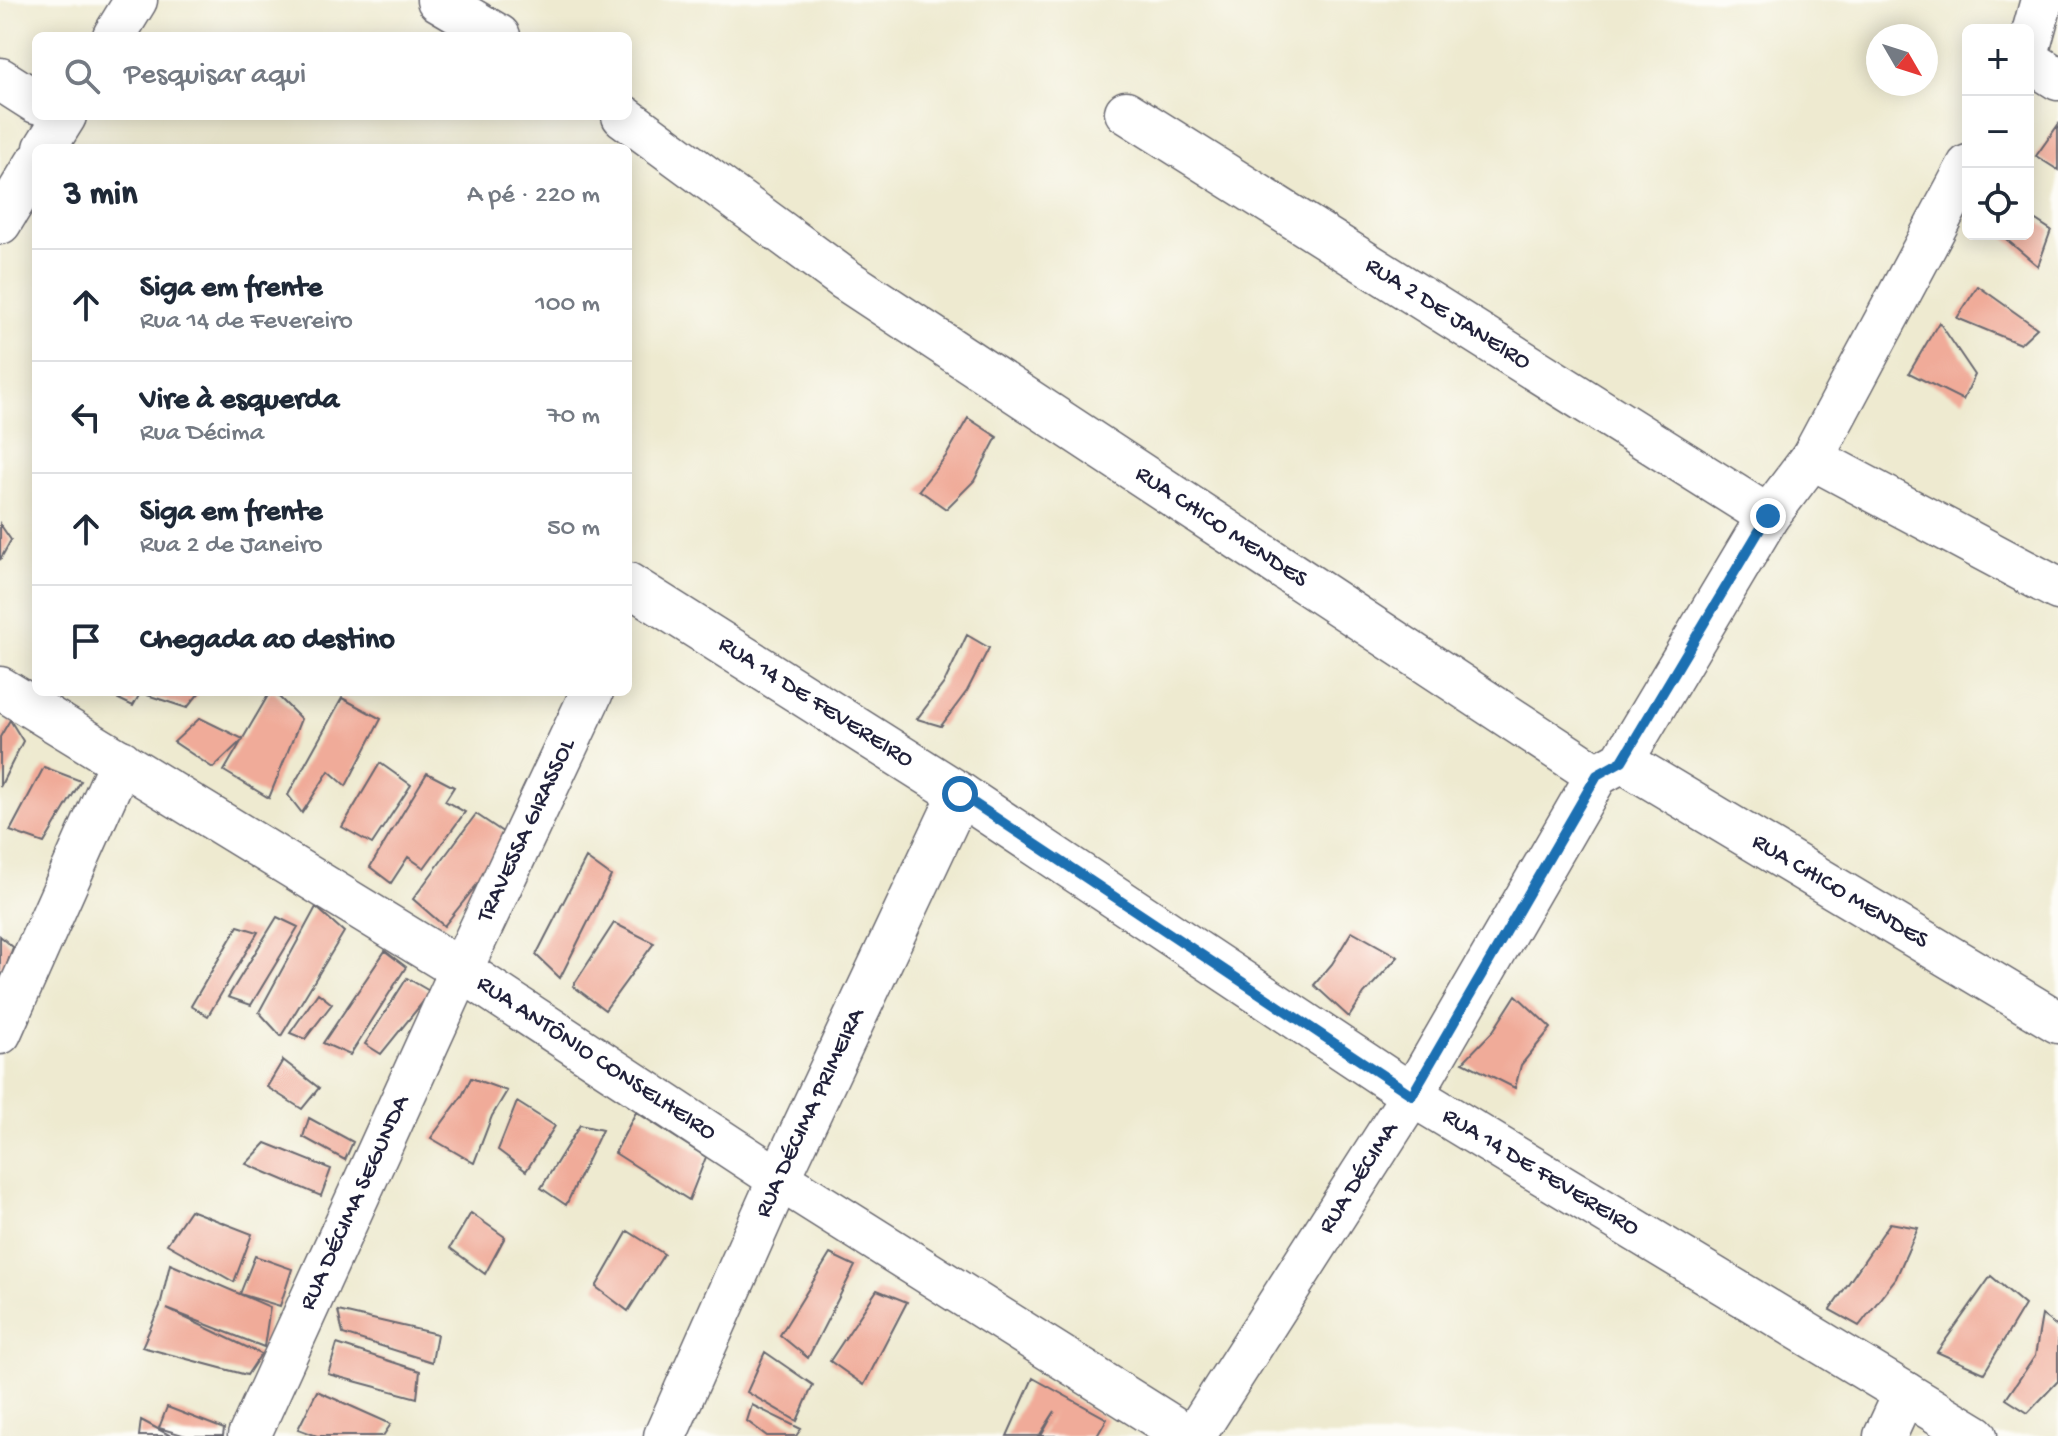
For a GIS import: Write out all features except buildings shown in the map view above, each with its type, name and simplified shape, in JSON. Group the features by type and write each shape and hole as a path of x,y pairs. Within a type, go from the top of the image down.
{"street":[{"path":"116,32 136,0"},
{"path":"438,0 492,32"},
{"path":"2034,29 2042,0"},
{"path":"2034,64 2058,79"},
{"path":"0,79 32,104"},
{"name":"RUA 2 DE JANEIRO","path":"1126,112 1768,516"},
{"name":"RUA CHICO MENDES","path":"628,120 846,280 1609,768 2058,1022"},
{"path":"1609,768 1768,516 1812,458 1967,168"},
{"path":"1812,458 2058,589"},
{"name":"RUA 14 DE FEVEREIRO","path":"632,597 960,794 1412,1095 1976,1436"},
{"name":"RUA ANTÔNIO CONSELHEIRO","path":"0,688 461,970 779,1179 1187,1436"},
{"name":"TRAVESSA GIRASSOL","path":"461,970 590,696"},
{"path":"0,1033 121,761"},
{"name":"RUA DÉCIMA","path":"1194,1436 1412,1095 1609,768"},
{"name":"RUA DÉCIMA PRIMEIRA","path":"665,1436 779,1179 960,794"},
{"name":"RUA DÉCIMA SEGUNDA","path":"249,1436 461,970"},
{"path":"1885,1436 1905,1393"}],"route":[{"path":"960,794 1412,1095 1597,775 1622,761 1768,516"}]}
